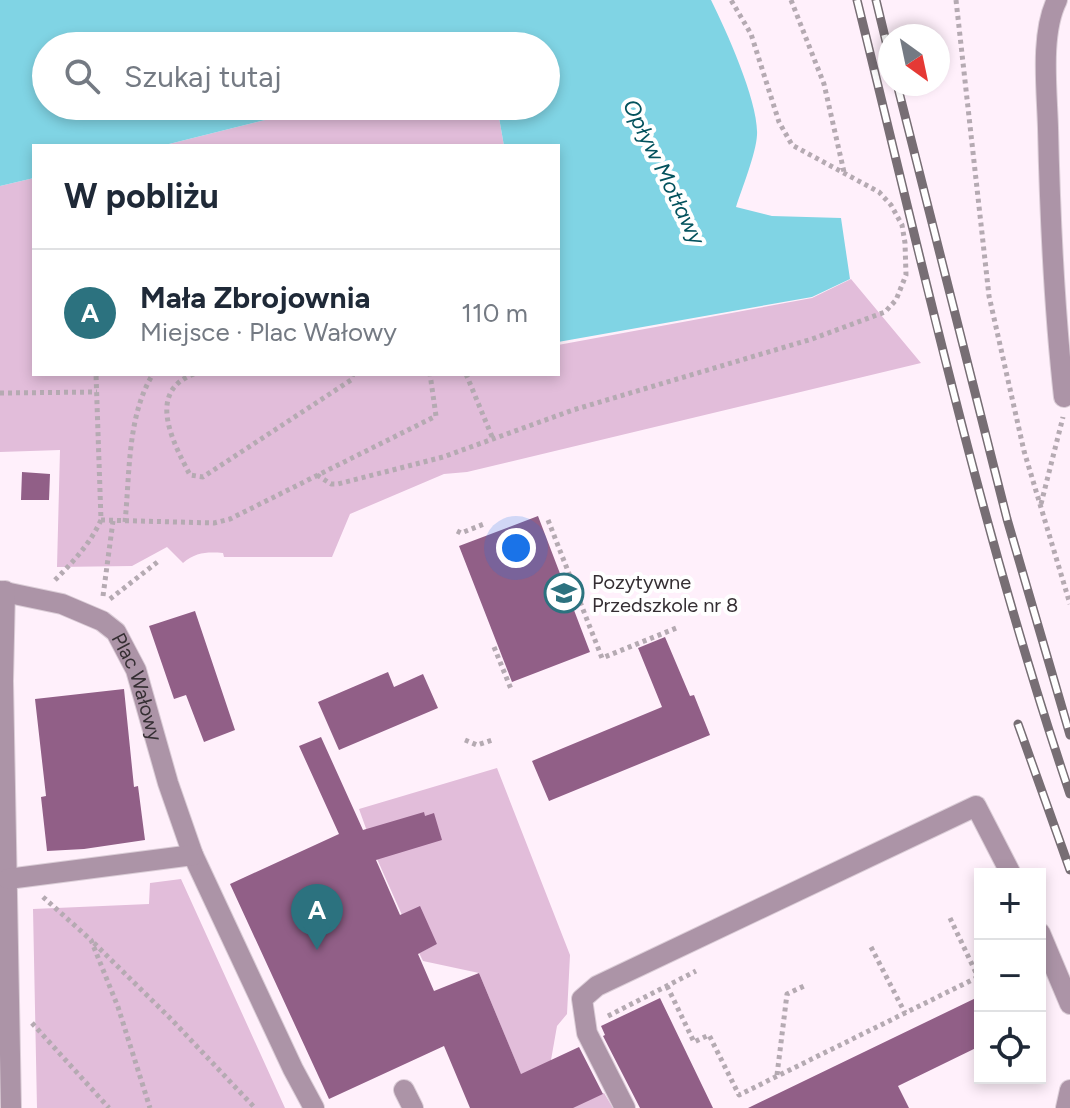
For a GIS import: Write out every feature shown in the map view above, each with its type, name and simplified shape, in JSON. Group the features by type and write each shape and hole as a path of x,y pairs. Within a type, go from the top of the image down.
{"street":[{"path":"1057,0 1053,8 1046,68 1050,247 1064,397"},
{"name":"Plac Wałowy","path":"11,1108 10,998 15,878 3,681 2,591 62,604 102,621 116,632 136,670 168,783 193,855 314,1108"},
{"path":"625,1108 586,1027 582,999 597,986 976,806 1008,868"},
{"path":"15,878 193,855"},
{"path":"1043,940 1070,1004"},
{"path":"1066,1108 1070,1090"}],"path":[{"path":"317,475 331,484 338,484 443,457 573,410 812,339 885,312 896,300 906,275 902,225 891,205 879,192 792,145 784,134 751,34 731,0"},
{"path":"791,0 824,84 844,173"},
{"path":"956,0 989,296 1024,451 1070,604"},
{"path":"51,584 81,553 101,520 96,376"},
{"path":"125,522 137,409 152,376"},
{"path":"188,376 183,378 172,394 166,412 168,430 190,475 203,477 351,380 352,376"},
{"path":"101,520 214,523 230,519 436,416 430,376"},
{"path":"467,376 494,440"},
{"path":"0,393 97,392"},
{"path":"1040,505 1063,422 1064,397"},
{"path":"548,520 602,658 679,627"},
{"path":"113,521 102,604 160,560"},
{"path":"457,531 461,533 484,524"},
{"path":"494,647 511,689"},
{"path":"465,740 477,745 495,739"},
{"path":"15,878 91,940 255,1108"},
{"path":"950,918 974,966"},
{"path":"91,940 118,1007 150,1108"},
{"path":"871,947 905,1013"},
{"path":"586,1027 696,971"},
{"path":"667,986 694,1042 709,1035 739,1095 974,978"},
{"path":"777,1076 787,994 804,986"},
{"path":"10,998 109,1108"}],"shaded area":[{"path":"265,120 499,120 504,144 169,144"},
{"path":"32,178 32,376 560,376 560,345 812,298 851,279 921,363 467,472 444,474 350,514 332,557 224,557 223,553 212,553 197,555 183,563 167,547 132,566 57,567 60,450 0,452 0,186"},
{"path":"497,768 570,955 567,1014 557,1026 551,1060 578,1105 604,1093 613,1108 535,1108 479,973 423,961 419,953 437,944 402,915 359,809"},
{"path":"181,879 285,1108 37,1108 33,909 149,904 150,883"}],"water":[{"name":"Opływ Motławy","path":"0,0 711,0 740,67 756,121 754,152 736,207 772,216 841,218 850,279 812,297 560,342 560,144 504,144 499,120 560,120 560,32 32,32 32,120 265,120 169,144 32,144 32,178 0,186"}],"building":[{"path":"22,472 50,474 49,500 21,500"},
{"path":"538,516 590,652 512,682 459,546"},
{"path":"195,611 235,730 204,742 186,695 174,699 149,626"},
{"path":"665,637 710,735 549,801 532,761 662,707 638,648"},
{"path":"388,672 394,687 423,674 438,708 339,750 318,702"},
{"path":"124,689 134,787 138,786 145,840 47,851 41,797 46,796 35,699"},
{"path":"321,737 363,830 424,812 425,816 434,813 442,840 376,860 400,915 420,906 437,944 418,954 434,991 479,973 521,1074 579,1047 603,1094 573,1108 470,1108 444,1046 329,1099 230,884 339,834 299,746"},
{"path":"660,998 713,1108 640,1108 603,1036 601,1026"},
{"path":"974,999 974,1049 898,1086 909,1108 748,1108"}],"railway":[{"path":"857,0 981,499 1070,794"},
{"path":"876,0 882,24"},
{"path":"900,96 1007,519 1070,735"},
{"path":"1018,724 1070,870"}],"place":[{"name":"Pozytywne Przedszkole nr 8","path":"564,593"},
{"name":"Mała Zbrojownia","path":"317,950"}]}
